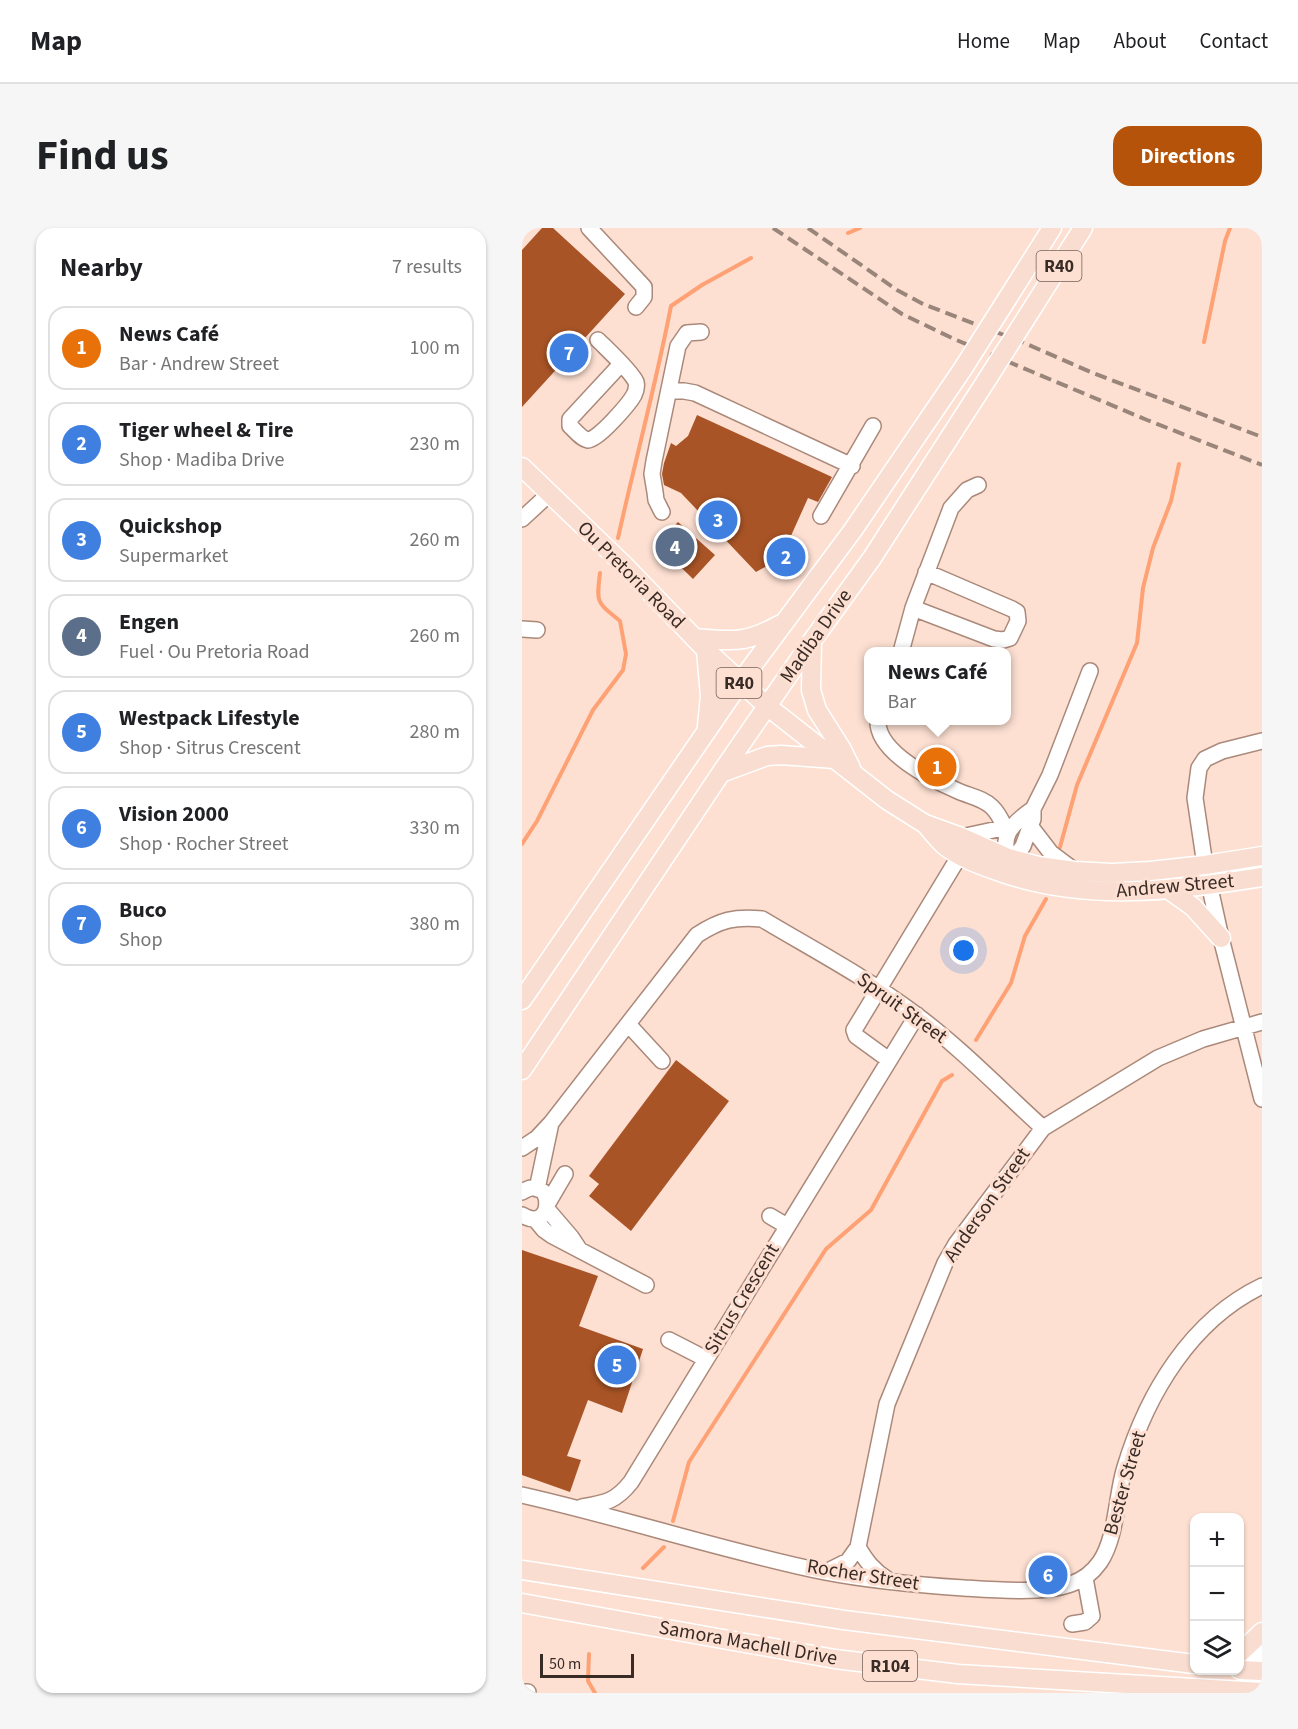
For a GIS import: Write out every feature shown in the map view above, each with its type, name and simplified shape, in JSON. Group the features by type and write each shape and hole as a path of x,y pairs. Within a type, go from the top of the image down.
{"main road":[{"name":"Madiba Drive","path":"522,1000 706,731 852,530 962,370 1052,228"},
{"name":"Madiba Drive","path":"522,1070 721,773 872,558 1083,228"},
{"name":"Ou Pretoria Road","path":"522,467 624,565 700,644 741,681"},
{"path":"706,731 710,696 700,644 744,640 763,634 784,622"},
{"path":"812,641 810,690 817,710 842,748 853,772"},
{"name":"Andrew Street","path":"741,681 767,706 887,800 925,824 1008,858 1038,866 1112,873 1205,865 1262,856"},
{"path":"721,773 767,756 835,759"},
{"name":"Andrew Street","path":"925,824 944,845 960,855 983,866 1036,884 1111,892 1210,886 1262,877"},
{"path":"1169,890 1193,907 1221,938"},
{"name":"Samora Machell Drive","path":"522,1570 844,1620 1190,1663"},
{"name":"Samora Machell Drive","path":"522,1603 835,1659 958,1674 1204,1691 1262,1692"},
{"path":"1244,1649 1262,1633"},
{"path":"958,1674 1014,1693"}],"street":[{"path":"589,228 644,287 645,297 636,307"},
{"path":"662,512 656,500 652,474 678,346 687,333 701,332"},
{"path":"598,340 621,364 635,380 636,389 635,394 598,436 589,440 584,439 570,426 570,419 621,364"},
{"path":"669,391 695,393 852,466"},
{"path":"821,516 852,466 873,426"},
{"path":"902,647 913,608 951,508 967,490 978,485"},
{"path":"522,519 549,494"},
{"path":"913,608 994,639 1010,638 1018,621 1018,615 1012,609 926,572"},
{"path":"961,837 1008,826 1033,809 1050,775 1090,671"},
{"path":"878,725 879,736 887,747 944,785 991,805 1008,826"},
{"path":"1262,741 1222,751 1205,759 1199,768 1195,798 1205,865 1221,938 1262,1099"},
{"path":"983,866 1018,853 1034,819 1033,809"},
{"path":"1008,826 1006,847 1008,858 1020,879"},
{"path":"1031,827 1051,853 1075,871"},
{"path":"889,1060 856,1036 854,1030 960,855"},
{"name":"Spruit Street","path":"628,1024 697,935 714,924 742,917 762,920 880,989 917,1015 954,1045 1043,1128"},
{"name":"Sitrus Crescent","path":"620,1496 631,1482 917,1015"},
{"name":"Anderson Street","path":"858,1547 887,1404 938,1278 956,1244 1043,1128 1158,1058 1203,1039 1262,1022"},
{"path":"522,1148 537,1138 551,1123 628,1024 662,1061"},
{"path":"538,1211 545,1194 530,1185 551,1123"},
{"path":"538,1211 565,1174"},
{"path":"538,1211 572,1237 580,1252 646,1285"},
{"path":"770,1216 787,1227"},
{"name":"Bester Street","path":"1085,1578 1101,1561 1109,1539 1125,1467 1148,1407 1170,1368 1197,1335 1222,1313 1262,1286"},
{"path":"669,1340 706,1359"},
{"path":"522,1495 579,1508 605,1503 620,1496"},
{"name":"Rocher Street","path":"620,1496 623,1513 643,1526"},
{"name":"Rocher Street","path":"579,1508 826,1572 895,1583 1008,1591 1070,1585 1085,1578"},
{"path":"826,1572 848,1561 858,1547 875,1572 895,1583"},
{"path":"1072,1624 1085,1622 1092,1616 1085,1578"},
{"path":"1246,1693 1262,1633"}],"building":[{"path":"542,228 553,228 625,294 522,407 522,250"},
{"path":"697,415 832,477 818,502 808,498 781,558 756,572 681,493 664,485 662,474 671,443 676,446 688,436"},
{"path":"678,522 715,555 693,579 657,544"},
{"path":"676,1060 729,1101 631,1231 589,1196 599,1184 589,1176"},
{"path":"522,1250 598,1276 579,1326 643,1349 622,1413 588,1400 567,1456 581,1460 570,1492 522,1475"}],"waterway":[{"path":"848,233 860,228"},
{"path":"1204,342 1225,241 1230,228"},
{"path":"618,538 671,306 702,285 751,258"},
{"path":"1060,847 1077,785 1137,643 1143,588 1153,548 1171,501 1179,464"},
{"path":"522,844 537,821 593,710 623,670 626,654 620,621 600,602 598,591 600,573"},
{"path":"976,1040 1011,983 1025,936 1046,899"},
{"path":"673,1521 689,1462 826,1249 871,1210 942,1081 952,1075"},
{"path":"643,1568 664,1547"},
{"path":"589,1654 588,1681 595,1693"}],"railway":[{"path":"773,228 902,314 954,339 1147,420 1262,465"},
{"path":"808,228 897,290 923,304 1022,342 1093,373 1262,437"}],"place":[{"name":"Buco","path":"569,353"},
{"name":"Quickshop","path":"718,520"},
{"name":"Engen","path":"675,547"},
{"name":"Tiger wheel & Tire","path":"786,557"},
{"name":"News Café","path":"937,767"},
{"name":"Westpack Lifestyle","path":"617,1365"},
{"name":"Vision 2000","path":"1048,1575"}]}
